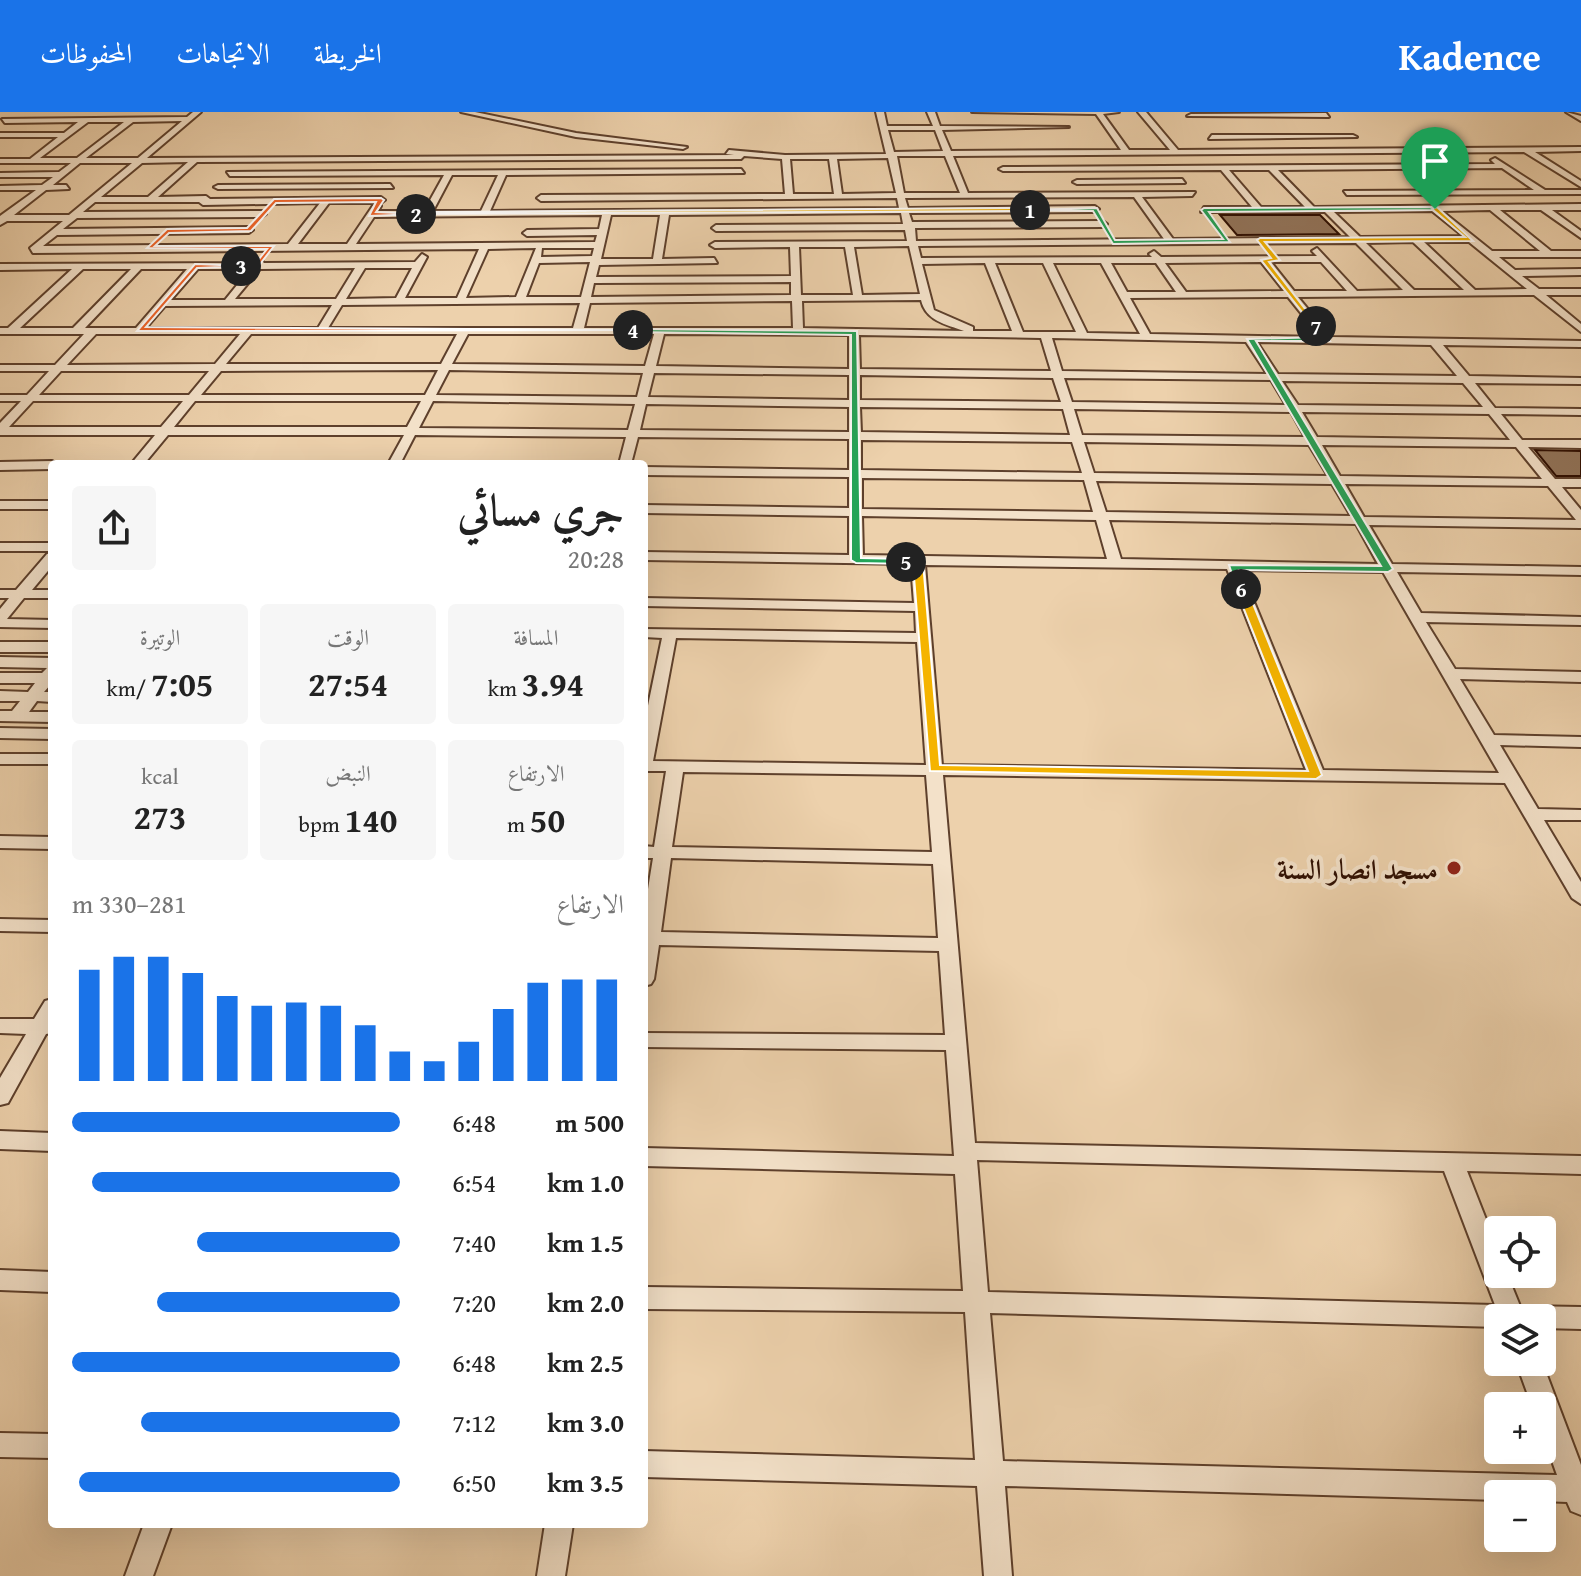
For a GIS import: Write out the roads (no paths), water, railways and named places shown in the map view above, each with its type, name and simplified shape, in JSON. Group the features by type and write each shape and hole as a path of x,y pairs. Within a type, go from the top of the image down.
{"street":[{"path":"2,220 141,112"},
{"path":"0,278 197,112"},
{"path":"465,112 614,140 786,157"},
{"path":"880,112 932,314 985,334"},
{"path":"931,112 965,195"},
{"path":"1098,112 1127,153"},
{"path":"984,128 977,113 1115,112"},
{"path":"1142,112 1177,153"},
{"path":"1570,112 1581,119"},
{"path":"1057,113 1078,146"},
{"path":"1189,114 1227,153"},
{"path":"1189,114 1330,118 1372,152"},
{"path":"7,117 188,119"},
{"path":"33,160 86,120"},
{"path":"885,128 1065,127"},
{"path":"0,135 66,135"},
{"path":"4,148 22,135"},
{"path":"1212,137 1353,137"},
{"path":"942,139 957,139"},
{"path":"0,161 833,157 995,154 1078,146 1127,153 1576,149 1581,156"},
{"path":"33,148 48,148"},
{"path":"1481,150 1543,192"},
{"path":"1527,150 1578,183"},
{"path":"1433,151 1464,175"},
{"path":"1350,152 1387,176"},
{"path":"1159,153 1212,220"},
{"path":"995,154 1023,210"},
{"path":"740,197 741,157"},
{"path":"786,157 789,196"},
{"path":"833,157 838,196"},
{"path":"350,247 408,158"},
{"path":"595,198 604,158"},
{"path":"151,199 196,159"},
{"path":"191,215 244,159"},
{"path":"1003,169 1373,168 1448,163 1503,166"},
{"path":"1112,168 1120,181"},
{"path":"1223,168 1259,210"},
{"path":"1272,168 1313,210"},
{"path":"1319,168 1329,176"},
{"path":"685,213 691,171"},
{"path":"230,174 741,171"},
{"path":"427,214 450,172"},
{"path":"484,214 503,172"},
{"path":"521,246 549,172"},
{"path":"0,175 60,174"},
{"path":"1065,182 1182,181"},
{"path":"1079,182 1113,242"},
{"path":"1528,182 1578,183"},
{"path":"1476,183 1509,207"},
{"path":"1396,184 1406,193"},
{"path":"1338,185 1387,220"},
{"path":"234,247 287,186"},
{"path":"218,187 390,186"},
{"path":"0,188 66,187"},
{"path":"1347,193 1581,192"},
{"path":"1136,194 1170,241"},
{"path":"541,198 1192,194"},
{"path":"91,200 381,200"},
{"path":"291,247 327,200"},
{"path":"12,202 25,202"},
{"path":"1491,207 1549,254"},
{"path":"1543,207 1581,235"},
{"path":"1204,210 1581,207"},
{"path":"372,214 1095,209"},
{"path":"1435,209 1581,329"},
{"path":"1328,210 1410,292"},
{"path":"712,280 716,212"},
{"path":"578,330 607,213"},
{"path":"657,261 665,213"},
{"path":"2,220 262,214"},
{"path":"454,225 460,214"},
{"path":"1447,219 1506,219"},
{"path":"1565,223 1581,223"},
{"path":"716,228 1103,224"},
{"path":"1398,229 1472,292"},
{"path":"55,232 249,230"},
{"path":"1220,230 1228,241"},
{"path":"150,248 167,231"},
{"path":"527,233 603,232"},
{"path":"443,246 448,236"},
{"path":"715,245 1471,239"},
{"path":"1260,240 1276,260"},
{"path":"1307,240 1354,293"},
{"path":"1146,241 1183,294"},
{"path":"794,244 798,331"},
{"path":"849,244 858,298"},
{"path":"34,249 600,245"},
{"path":"460,301 485,246"},
{"path":"520,300 541,246"},
{"path":"228,302 272,247"},
{"path":"376,265 387,247"},
{"path":"399,301 428,247"},
{"path":"1490,254 1581,254"},
{"path":"919,261 1324,259"},
{"path":"535,260 714,261"},
{"path":"1264,260 1327,339"},
{"path":"989,261 1019,335"},
{"path":"1047,261 1083,336"},
{"path":"1105,261 1147,337"},
{"path":"322,329 362,265"},
{"path":"0,267 418,265"},
{"path":"140,329 195,266"},
{"path":"6,331 80,267"},
{"path":"77,330 138,267"},
{"path":"1513,273 1581,272"},
{"path":"591,280 795,279"},
{"path":"658,299 661,280"},
{"path":"1124,295 1581,292"},
{"path":"163,303 926,297"},
{"path":"141,460 250,329"},
{"path":"396,460 465,329"},
{"path":"0,430 94,330"},
{"path":"626,460 660,330"},
{"path":"6,331 798,331 1581,344"},
{"path":"854,332 856,560"},
{"path":"1046,336 1116,565"},
{"path":"1250,339 1315,443 1357,520 1580,893"},
{"path":"1434,341 1581,521"},
{"path":"0,368 445,367 1581,381"},
{"path":"924,374 928,404"},
{"path":"0,398 429,398 1581,412"},
{"path":"0,430 413,431 1581,444"},
{"path":"0,466 48,465"},
{"path":"648,471 1581,483"},
{"path":"0,505 48,505"},
{"path":"648,509 1581,521"},
{"path":"0,547 48,547"},
{"path":"648,556 1581,571"},
{"path":"0,620 48,562"},
{"path":"918,562 998,1576"},
{"path":"1233,567 1316,775"},
{"path":"0,594 48,594"},
{"path":"648,602 922,607"},
{"path":"1417,617 1581,621"},
{"path":"0,620 48,624"},
{"path":"648,633 925,638"},
{"path":"648,746 670,633"},
{"path":"0,647 48,647"},
{"path":"0,662 48,672"},
{"path":"0,678 48,673"},
{"path":"1450,674 1581,677"},
{"path":"9,716 33,696 48,677"},
{"path":"0,696 48,697"},
{"path":"9,716 48,717"},
{"path":"0,733 48,734"},
{"path":"1489,740 1581,742"},
{"path":"0,759 48,759"},
{"path":"648,766 1511,778"},
{"path":"648,926 654,852 675,766"},
{"path":"1532,814 1581,815"},
{"path":"0,842 48,843"},
{"path":"654,852 941,858"},
{"path":"0,925 48,926"},
{"path":"648,938 948,945"},
{"path":"0,1026 46,1027"},
{"path":"0,1097 46,1027"},
{"path":"648,1040 956,1043"},
{"path":"0,1140 48,1142"},
{"path":"648,1157 1452,1161 1581,1165"},
{"path":"1452,1161 1507,1304"},
{"path":"0,1280 48,1282"},
{"path":"648,1298 976,1302 1484,1316"},
{"path":"1556,1318 1581,1318"},
{"path":"648,1464 990,1472 1579,1493 1534,1376"},
{"path":"0,1445 48,1446"},
{"path":"139,1576 157,1528"},
{"path":"551,1576 558,1528"}],"place":[{"name":"مسجد انصار السنة","path":"1454,868"}]}
